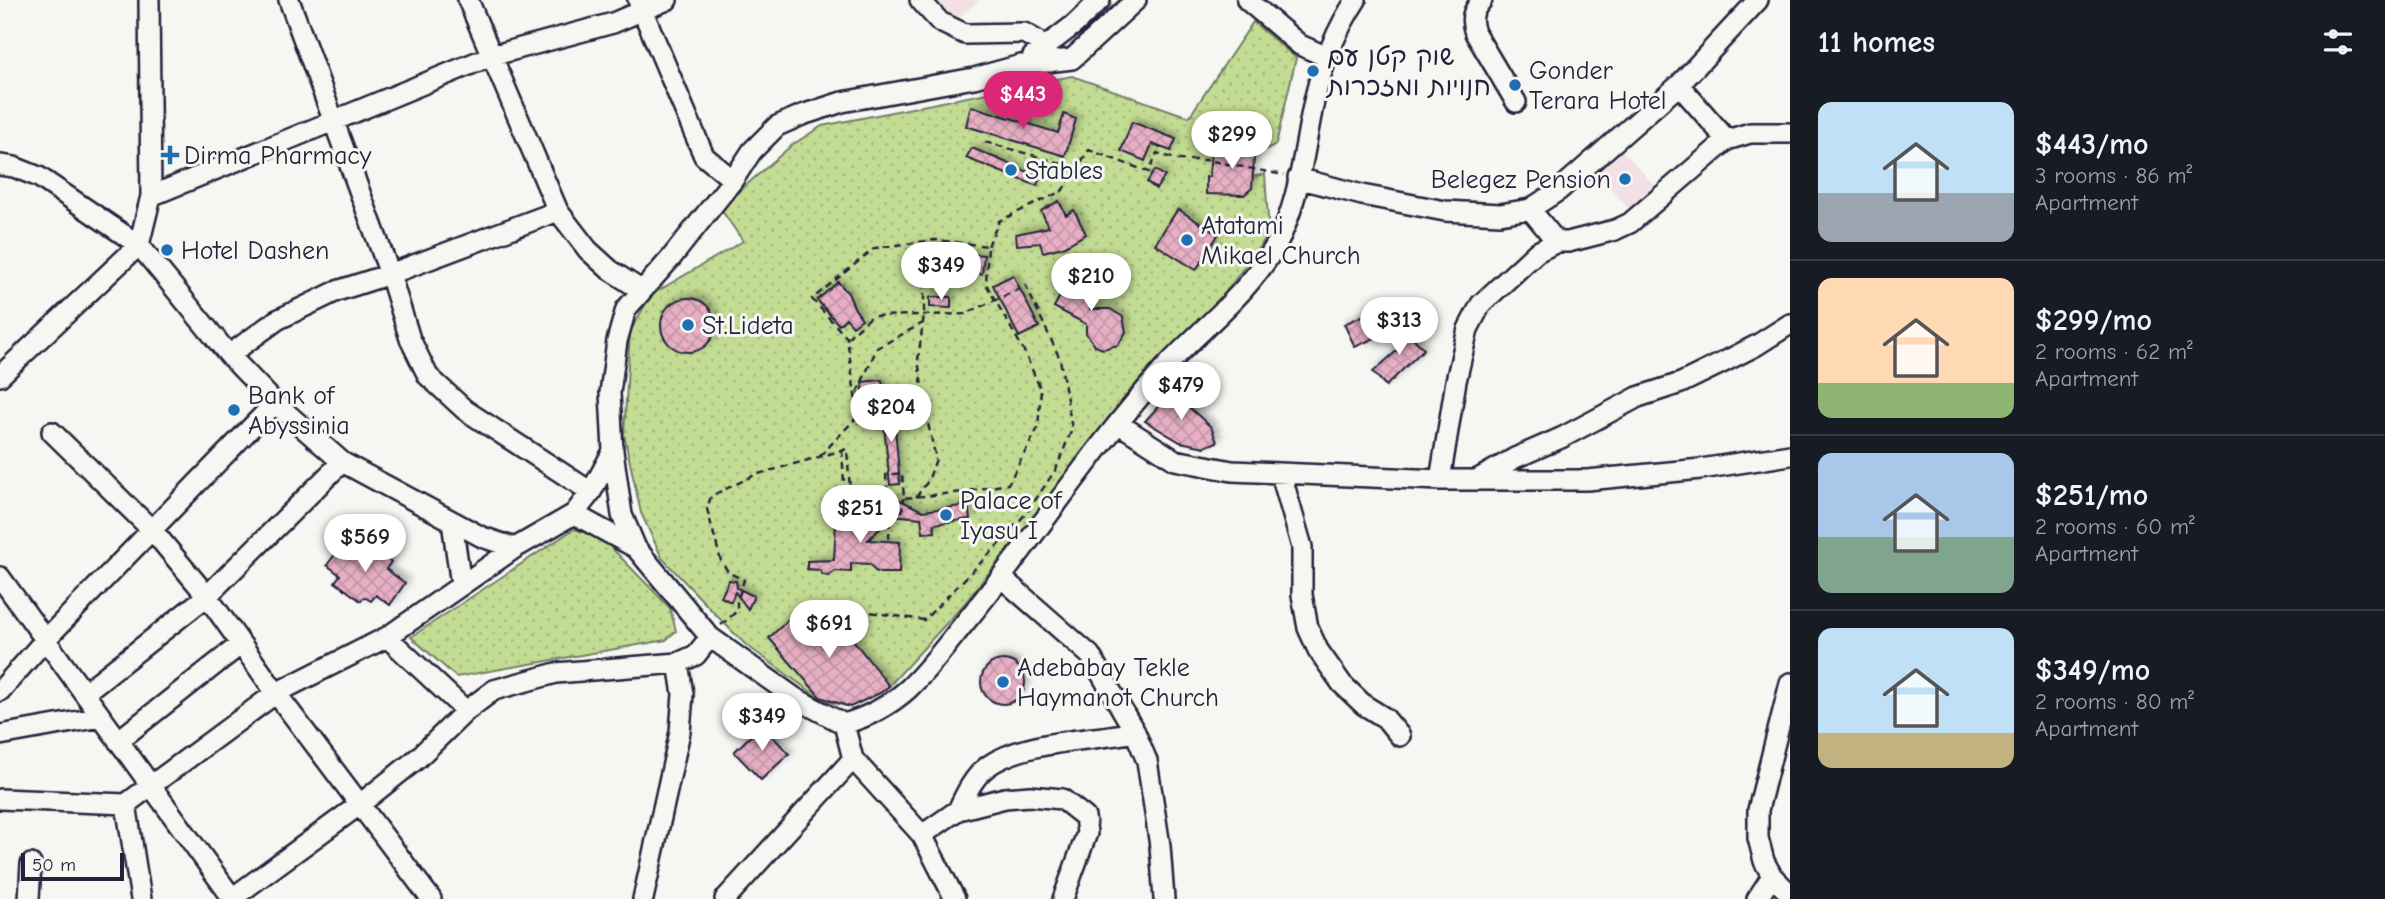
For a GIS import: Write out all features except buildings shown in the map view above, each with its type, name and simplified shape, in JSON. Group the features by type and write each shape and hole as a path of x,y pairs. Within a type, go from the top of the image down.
{"street":[{"path":"0,376 139,245 151,196 149,0"},
{"path":"289,0 390,274 410,339 428,376 465,410 591,492"},
{"path":"468,0 558,211 588,250 610,270 641,290"},
{"path":"151,196 491,56 613,23 640,5 667,0"},
{"path":"920,0 940,22 965,34 1024,33 1036,40 1047,55 1072,59 1136,0"},
{"path":"1247,0 1300,45 1327,57"},
{"path":"1110,26 1097,3 1047,55 1021,65 974,78 842,102 777,126 752,151 733,180 671,258 626,309 617,341 610,393 622,515 636,548 710,637 795,698 844,724 866,718 907,690 1002,578 1164,369 1228,309 1277,244 1298,178 1315,96 1327,57 1356,0"},
{"path":"1482,0 1471,15 1471,22 1516,102"},
{"path":"1298,178 1362,195 1445,211 1500,214 1530,209 1558,191 1679,85 1758,0"},
{"path":"640,5 704,156 733,180"},
{"path":"1679,85 1727,140"},
{"path":"1440,480 1456,381 1473,316 1503,282 1537,252 1557,242 1568,242 1615,230 1630,223 1727,140 1750,133 1790,133"},
{"path":"0,165 14,167 39,177 139,245 229,355 275,404 342,462 481,537 514,548"},
{"path":"1530,209 1557,242"},
{"path":"229,355 277,320 337,292 558,211"},
{"path":"1476,480 1638,397 1681,383 1722,363 1790,324"},
{"path":"0,691 45,640 275,404"},
{"path":"1119,424 1175,460 1232,471 1281,474 1440,480 1587,480 1701,469 1790,454"},
{"path":"52,432 153,531 207,596 276,693 431,899"},
{"path":"0,799 126,804 276,693 387,637 514,548 574,514 591,492 614,451"},
{"path":"85,693 207,596 342,462"},
{"path":"1281,474 1302,547 1302,595 1308,628 1318,650 1342,684 1364,705 1385,718 1401,736"},
{"path":"574,514 636,548"},
{"path":"452,522 461,585"},
{"path":"0,577 232,899 418,758 466,711 494,690 556,673 678,663 696,654 710,637"},
{"path":"1002,578 1090,655 1135,732 1147,761 1160,846 1164,899"},
{"path":"387,637 466,711"},
{"path":"118,741 241,644"},
{"path":"643,899 680,732 683,694 678,663"},
{"path":"1790,683 1758,810 1758,838 1764,860 1772,876 1790,894"},
{"path":"0,734 101,717"},
{"path":"844,724 853,759 922,835 955,899"},
{"path":"958,810 985,767 1001,758 1056,744 1135,732"},
{"path":"725,899 853,759"},
{"path":"922,835 958,810 987,802 1051,796 1075,807 1085,817 1087,833 1063,899"},
{"path":"126,804 141,899"},
{"path":"29,899 31,864"},
{"path":"1757,899 1772,876"}],"path":[{"path":"985,142 1079,168"},
{"path":"904,498 1008,484 1038,428 1041,390 1023,349 986,284 988,246 999,221 1062,191 1088,150 1149,172 1157,153 1178,160 1207,160 1298,178"},
{"path":"820,456 859,416 847,338 812,299 875,248 934,240 988,246"},
{"path":"916,496 928,481 936,459 918,360 924,315 924,276 964,244"},
{"path":"847,338 872,316 965,314 1027,286 1060,359 1072,429 1056,469 1028,511 924,620 863,611"},
{"path":"856,396 861,379 877,348 923,323"},
{"path":"710,637 737,611 737,601 744,580 729,573 721,561 707,509 711,496 755,475 847,449 851,503 888,501 886,475 902,473 902,511 890,513 889,539"},
{"path":"842,450 846,516"},
{"path":"962,492 964,513"}],"shaded area":[{"path":"926,0 979,0 950,26"},
{"name":"Belegez Pension","path":"1618,146 1658,189 1632,212 1593,169"}],"green space":[{"path":"1253,22 1296,58 1276,144 1253,157 1252,177 1265,174 1269,234 1221,298 1158,361 964,604 889,686 850,707 822,700 745,644 718,617 662,558 641,513 624,435 630,331 651,295 743,241 720,208 792,145 822,126 1072,76 1189,117"},
{"path":"574,529 602,538 670,608 676,631 666,640 456,677 411,637"}],"place":[{"name":"שוק קטן עם חנויות ומזכרות","path":"1313,71"},
{"name":"Gonder Terara Hotel","path":"1515,85"},
{"name":"Dirma Pharmacy","path":"170,155"},
{"name":"Stables","path":"1011,170"},
{"name":"Belegez Pension","path":"1625,179"},
{"name":"Atatami Mikael Church","path":"1187,240"},
{"name":"Hotel Dashen","path":"167,250"},
{"name":"St.Lideta","path":"688,325"},
{"name":"Bank of Abyssinia","path":"234,410"},
{"name":"Palace of Iyasu I","path":"946,515"},
{"name":"Adebabay Tekle Haymanot Church","path":"1003,682"}]}
